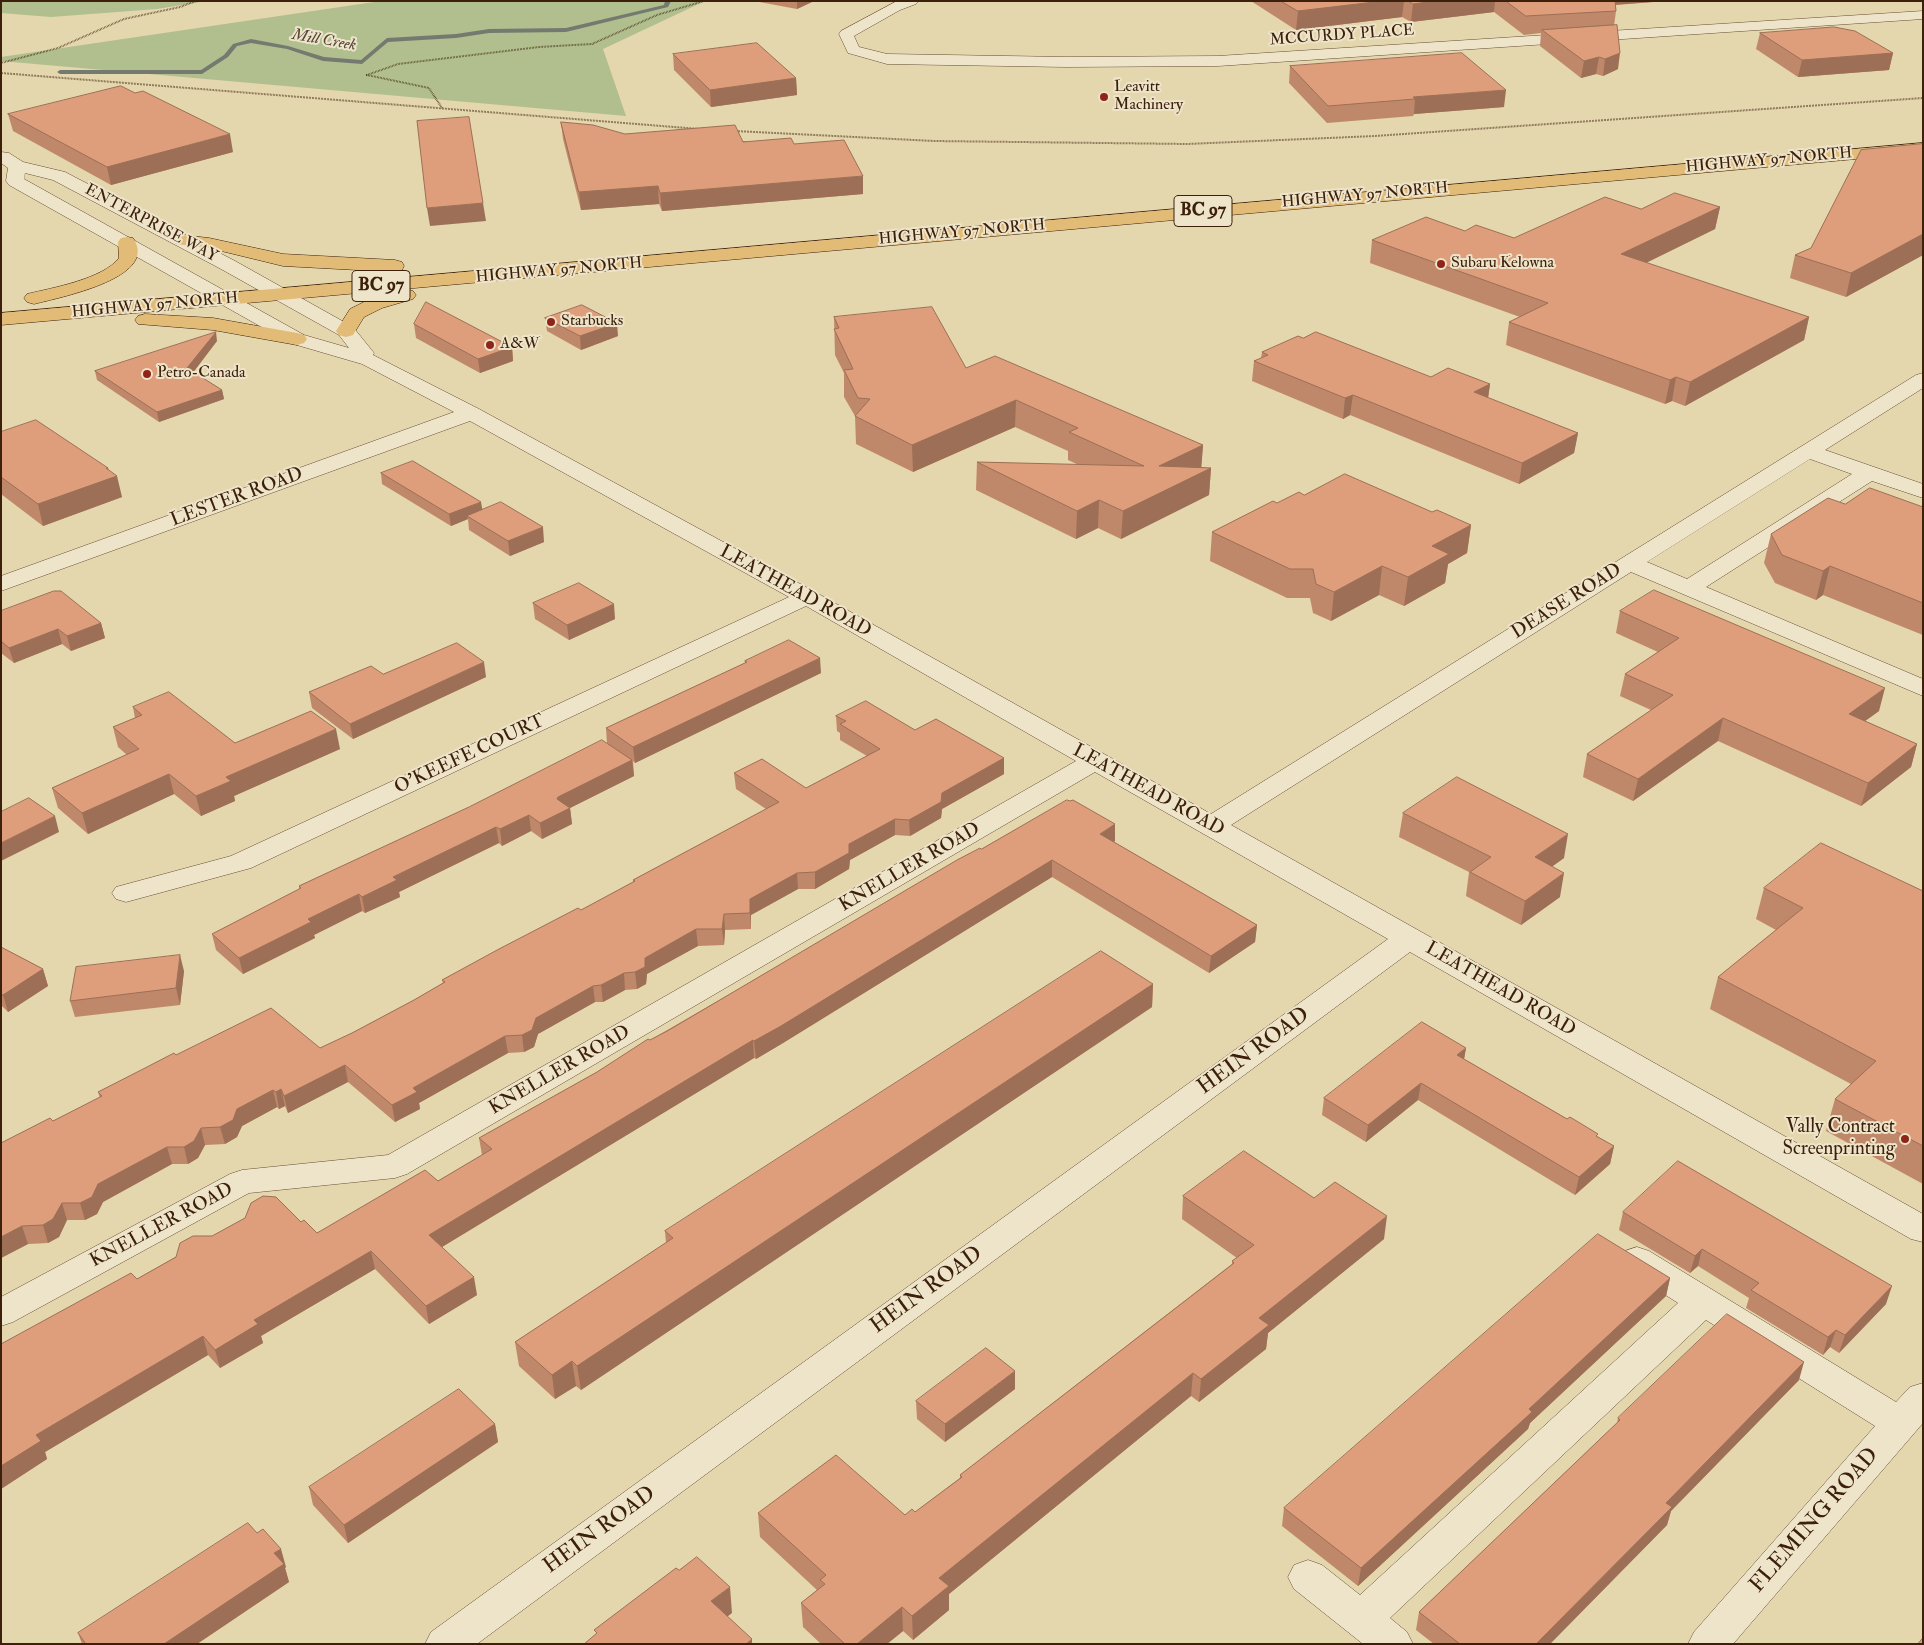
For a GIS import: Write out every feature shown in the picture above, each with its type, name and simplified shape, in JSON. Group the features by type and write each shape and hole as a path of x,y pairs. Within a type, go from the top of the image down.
{"highway":[{"name":"HIGHWAY 97 NORTH","path":"494,258 1548,168 1923,132"},
{"name":"HIGHWAY 97 NORTH","path":"1,319 483,278 1243,207 1923,148"},
{"path":"182,240 209,243 283,260 395,266"},
{"path":"34,298 90,282 120,268 128,258 127,242"},
{"name":"HIGHWAY 97 NORTH","path":"165,286 415,265"},
{"path":"346,331 357,313 375,304 405,295 483,278"},
{"name":"HIGHWAY 97 NORTH","path":"1,301 118,290"},
{"path":"74,313 214,324 297,339"}],"street":[{"name":"MCCURDY PLACE","path":"911,1 895,7 846,34 853,50 887,59 1066,62 1218,61 1923,15"},
{"name":"ENTERPRISE WAY","path":"1,156 16,166 59,176 253,278 280,295"},
{"name":"ENTERPRISE WAY","path":"16,166 15,181 200,283"},
{"name":"LEATHEAD ROAD","path":"200,283 297,339 369,360 472,413 806,597 1923,1230"},
{"name":"LEATHEAD ROAD","path":"280,295 346,331 369,360"},
{"name":"DEASE ROAD","path":"1211,826 1923,379"},
{"name":"LESTER ROAD","path":"1,584 472,413"},
{"path":"1807,451 1922,490"},
{"path":"1688,588 1869,473"},
{"path":"1629,563 1923,688"},
{"name":"O'KEEFE COURT","path":"126,893 241,862 806,597"},
{"name":"KNELLER ROAD","path":"1,1313 242,1182 395,1166 1095,761"},
{"name":"HEIN ROAD","path":"445,1644 1409,938"},
{"path":"1612,1244 1704,1300 1912,1410"},
{"path":"1361,1619 1704,1300"},
{"name":"FLEMING ROAD","path":"1708,1644 1912,1410"},
{"path":"1308,1577 1393,1644"}],"path":[{"path":"1,63 58,48 124,19 180,7 196,1"},
{"path":"442,108 429,88 367,75 398,64 539,47 592,44 657,15 704,1"},
{"path":"1,73 705,129"},
{"path":"735,131 934,141 1187,144 1375,136 1923,98"}],"green space":[{"path":"1,1 207,1 157,9 51,17 1,13"},
{"path":"381,1 705,1 603,49 626,116 1,61 1,57"}],"building":[{"path":"1281,1 1383,1 1298,11"},
{"path":"1409,1 1435,1 1413,4"},
{"path":"1506,1 1615,1 1616,11 1526,16"},
{"path":"1617,25 1620,53 1605,59 1599,57 1584,61 1542,30"},
{"path":"1834,27 1855,31 1893,53 1802,60 1760,33"},
{"path":"757,43 796,78 710,90 673,54"},
{"path":"1462,53 1506,90 1328,106 1290,66"},
{"path":"121,86 135,93 143,91 230,134 107,167 8,114"},
{"path":"469,117 483,203 427,208 417,121"},
{"path":"561,122 593,125 625,134 735,125 743,142 791,138 794,144 844,140 863,176 660,193 658,186 579,192"},
{"path":"1923,144 1923,234 1851,273 1795,255 1811,248 1861,150"},
{"path":"1675,193 1720,207 1621,254 1809,317 1690,382 1676,377 1670,380 1509,322 1548,303 1372,240 1426,217 1465,231 1476,225 1514,238 1605,197 1641,209"},
{"path":"426,302 512,347 478,359 414,324"},
{"path":"582,305 617,323 580,336 545,318"},
{"path":"932,307 966,368 995,356 1203,445 1159,466 1211,468 1123,511 1099,500 1077,511 977,462 1144,466 1069,432 1078,428 1016,400 912,445 855,416 870,399 858,398 844,370 853,369 834,329 839,328 834,317"},
{"path":"216,332 187,368 222,390 157,412 95,371"},
{"path":"1316,332 1431,377 1448,368 1490,384 1474,392 1578,433 1522,463 1353,395 1345,398 1254,361 1268,355 1262,352 1298,336 1303,338"},
{"path":"36,420 117,476 38,504 1,477 1,432"},
{"path":"413,461 481,502 449,514 381,473"},
{"path":"1345,474 1432,512 1437,510 1471,525 1432,546 1449,554 1408,577 1382,566 1334,592 1316,584 1313,569 1290,569 1212,532 1273,501 1277,503 1299,492 1304,495"},
{"path":"1870,488 1923,507 1923,603 1830,566 1823,571 1782,555 1771,534 1828,498 1845,504"},
{"path":"501,502 543,527 508,541 467,516"},
{"path":"579,583 614,604 567,625 533,603"},
{"path":"1654,590 1885,688 1849,714 1917,744 1868,783 1723,718 1638,779 1587,754 1673,695 1625,674 1679,638 1620,611"},
{"path":"54,591 61,591 101,623 67,636 58,629 9,648 1,641 1,611"},
{"path":"789,640 820,658 633,747 606,728 747,662 745,661"},
{"path":"457,643 484,662 350,724 309,692 371,666 383,674"},
{"path":"169,692 235,743 311,711 336,729 226,777 231,781 196,796 169,774 82,813 52,788 139,749 113,727 142,715 133,707"},
{"path":"866,701 915,730 936,719 1004,758 942,793 941,802 909,820 895,819 849,844 849,853 815,872 797,873 750,899 750,913 724,914 722,929 696,929 645,958 645,967 635,972 624,973 601,985 593,986 536,1018 532,1030 522,1035 505,1036 413,1088 417,1092 392,1105 345,1065 284,1096 281,1089 276,1092 273,1090 237,1109 233,1120 220,1127 201,1128 194,1141 184,1147 167,1147 98,1184 92,1197 80,1203 62,1203 53,1219 43,1225 22,1226 1,1237 1,1143 50,1118 53,1121 102,1096 98,1092 174,1053 176,1055 271,1008 320,1048 352,1033 414,1000 445,982 442,980 499,949 578,908 581,910 779,802 734,773 762,759 806,788 880,749 840,724 846,721 836,716"},
{"path":"602,740 632,760 558,797 557,799 570,808 540,823 529,815 500,829 496,827 393,877 397,880 362,897 359,894 308,919 311,922 239,958 212,934 301,888 299,886 469,807"},
{"path":"1457,777 1568,834 1535,857 1564,873 1525,901 1470,872 1491,857 1403,813"},
{"path":"29,798 55,816 1,843 1,812"},
{"path":"1067,800 1073,800 1115,824 1100,834 1257,925 1211,956 1052,860 781,1026 753,1040 429,1235 474,1277 426,1306 371,1251 254,1320 258,1324 215,1350 203,1336 36,1435 41,1441 1,1466 1,1344 131,1273 137,1279 176,1257 180,1243 193,1236 212,1236 245,1218 251,1203 263,1196 276,1197 301,1222 304,1220 317,1233 425,1170 438,1181 492,1149 479,1138 597,1072 648,1039 650,1040 669,1030 957,860 981,849"},
{"path":"1821,843 1923,891 1923,1146 1835,1099 1876,1061 1718,977 1803,908 1764,888"},
{"path":"1,947 43,969 3,995 1,994"},
{"path":"1101,951 1153,984 577,1366 572,1361 552,1375 515,1342 673,1238 665,1231"},
{"path":"180,955 176,988 70,1001 76,967"},
{"path":"1422,1022 1466,1048 1457,1055 1567,1119 1570,1117 1598,1134 1596,1136 1614,1146 1579,1177 1421,1083 1368,1125 1324,1098"},
{"path":"1244,1151 1314,1198 1335,1182 1387,1216 1259,1318 1269,1325 1201,1379 1193,1373 939,1578 949,1586 912,1616 902,1607 857,1644 845,1644 801,1603 825,1584 820,1580 826,1575 758,1513 836,1455 905,1515 912,1509 915,1512 962,1477 960,1475 1234,1263 1232,1261 1254,1245 1183,1196"},
{"path":"1678,1161 1892,1286 1845,1335 1836,1330 1828,1337 1751,1290 1759,1283 1702,1249 1695,1256 1623,1212"},
{"path":"1598,1234 1670,1278 1529,1409 1532,1412 1361,1568 1284,1508"},
{"path":"1727,1314 1804,1362 1666,1503 1672,1507 1536,1644 1460,1644 1419,1612 1620,1420 1618,1418"},
{"path":"986,1348 1015,1371 945,1424 916,1401"},
{"path":"459,1389 495,1424 344,1525 309,1487"},
{"path":"248,1523 257,1533 263,1529 281,1549 274,1553 284,1564 164,1644 86,1644 78,1633"},
{"path":"697,1557 730,1587 711,1601 752,1639 746,1644 584,1644 597,1633 594,1630 676,1568 679,1570"}],"waterway":[{"name":"Mill Creek","path":"60,72 202,72 226,56 235,45 251,41 288,48 323,59 362,62 387,40 456,36 489,31 566,30 666,6 668,1"}],"place":[{"name":"Leavitt Machinery","path":"1104,97"},
{"name":"Subaru Kelowna","path":"1441,264"},
{"name":"Starbucks","path":"551,322"},
{"name":"A&W","path":"490,345"},
{"name":"Petro-Canada","path":"147,374"},
{"name":"Vally Contract Screenprinting","path":"1905,1139"}]}
